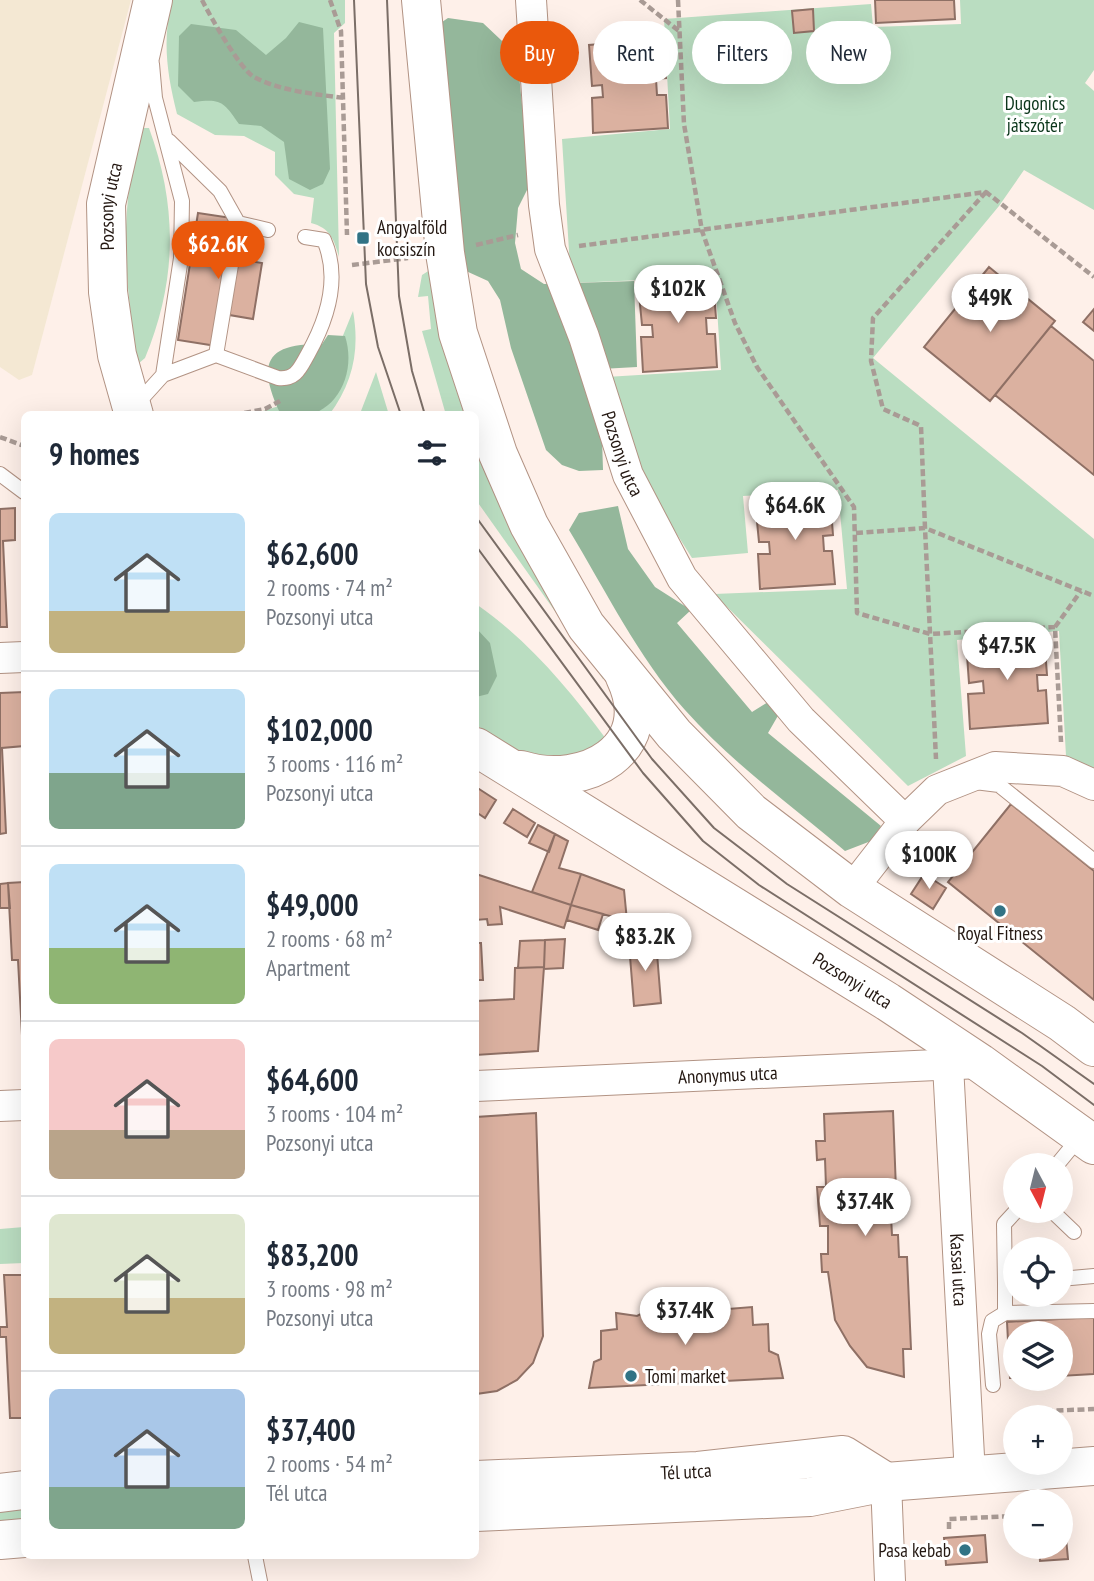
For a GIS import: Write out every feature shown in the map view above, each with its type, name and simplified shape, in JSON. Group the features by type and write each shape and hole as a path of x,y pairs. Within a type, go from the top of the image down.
{"main road":[{"name":"Pozsonyi utca","path":"421,0 445,253 458,333 498,454 529,525 586,626 674,734 723,786 779,835 852,889 1062,1023 1094,1047"},
{"name":"Pozsonyi utca","path":"133,411 117,355 108,292 106,204 150,9"},
{"name":"Pozsonyi utca","path":"486,754 528,772 555,777 579,774 606,761 625,740 634,723 633,695 621,667"},
{"name":"Pozsonyi utca","path":"486,754 964,1064 1088,1140"},
{"name":"Tél utca","path":"479,1480 698,1471 843,1455 886,1482"},
{"name":"Tél utca","path":"479,1512 810,1497 886,1482 1094,1466"},
{"path":"0,1493 21,1490"},
{"path":"0,1540 21,1538"}],"street":[{"name":"Pozsonyi utca","path":"531,0 548,238 584,337 628,475 682,578 801,720 905,821"},
{"path":"0,659 21,657"},
{"path":"852,889 905,821 949,785 995,767 1063,771 1094,785"},
{"name":"Anonymus utca","path":"479,1086 964,1064"},
{"name":"Kassai utca","path":"964,1064 970,1475"},
{"path":"0,1106 21,1105"},
{"path":"886,1482 890,1581"}],"lane":[{"path":"134,411 163,375 181,258 182,201 155,98 150,9"},
{"path":"168,140 220,191 238,223 216,355"},
{"path":"238,223 268,230"},
{"path":"163,375 216,355 278,378 288,379 298,373 324,324 330,304 328,250 324,240 305,237"},
{"path":"0,474 21,490"},
{"path":"949,785 999,785 1094,861"},
{"path":"1072,1153 1088,1140"},
{"path":"1065,1223 1074,1232"},
{"path":"1073,1278 1094,1276"},
{"path":"1005,1313 1006,1307"},
{"path":"993,1385 989,1334 992,1321 1005,1313 1094,1311"},
{"path":"256,1559 260,1581"}],"path":[{"path":"202,0 213,23 251,76 304,93 344,98"},
{"path":"330,0 341,31 347,237"},
{"path":"639,0 679,31"},
{"path":"677,0 684,124 702,231 735,323 757,367 854,506 857,613 930,634 1055,627"},
{"path":"473,246 548,238 702,231 986,192 1094,277"},
{"path":"949,785 930,634 921,426 883,409 871,361 873,318 986,192"},
{"path":"348,265 408,258"},
{"path":"0,438 21,445"},
{"path":"856,533 925,528 1094,596"},
{"path":"1063,771 1055,627 1081,590"},
{"path":"1073,1410 1094,1409"},
{"path":"949,1529 948,1520 1003,1517"}],"shaded area":[{"path":"0,0 131,0 32,375 19,380 0,367"}],"green space":[{"path":"172,0 345,0 345,23 334,33 339,257 330,235 323,228 311,223 314,198 294,194 275,175 275,152 244,136 215,135 177,114 167,57 167,29"},
{"name":"Dugonics játszótér","path":"960,0 1094,0 1094,70 1085,83 1094,91 1094,210 1024,170 999,206 873,358 1094,539 1094,771 1066,756 1059,631 957,640 966,756 908,786 714,594 847,589 838,490 743,496 748,553 692,558 644,482 606,377 721,370 715,277 571,283 562,139 670,129 668,84 678,84 678,21 664,19 871,4 872,21 806,21 806,84 891,84 891,26 961,24"},
{"path":"448,18 483,23 500,39 500,84 520,84 530,184 518,208 515,243 521,269 544,284 634,281 637,367 583,370 602,438 603,470 579,471 562,465 546,450 511,348 500,300 488,281 466,271 436,26"},
{"path":"299,22 323,28 330,169 323,184 310,190 289,179 284,142 261,126 239,124 221,103 194,102 178,86 179,36 191,24 236,30 266,55 286,38"},
{"path":"143,128 149,128 165,186 170,244 168,272 156,329 145,358 138,364 126,245 129,187"},
{"path":"433,268 471,411 445,411 422,331 431,329 428,296 418,297 422,275"},
{"path":"353,311 356,339 353,366 344,391 332,411 263,411 292,402 333,360"},
{"path":"328,335 345,336 348,368 336,397 319,411 279,411 269,381 268,369 271,360 278,352 288,347 322,344"},
{"path":"376,372 388,411 361,411"},
{"path":"479,433 607,677 603,679 479,504"},
{"path":"618,506 628,549 655,587 691,610 677,623 752,712 773,699 783,707 768,733 881,826 871,841 845,851 722,748 668,690 637,646 569,530 579,513"},
{"path":"479,606 530,649 606,739 571,762 534,760 479,727"},
{"path":"479,631 490,643 497,676 488,694 479,696"},
{"path":"21,1227 21,1263 0,1264 0,1229"},
{"path":"21,1500 21,1524 0,1526 0,1504"}],"building":[{"path":"875,0 954,0 955,19 876,21"},
{"path":"813,9 814,21 806,21 806,32 794,33 792,11"},
{"path":"589,45 593,45 593,84 656,84 657,95 666,95 668,128 593,133 592,98 603,97 602,85 592,86"},
{"path":"198,213 245,220 238,259 262,263 253,319 229,315 223,347 178,340"},
{"path":"989,267 1055,321 990,401 924,347"},
{"path":"713,279 716,318 706,318 707,334 715,334 717,367 643,372 641,337 653,337 652,325 642,325 638,284"},
{"path":"1094,309 1094,331 1083,322"},
{"path":"1051,326 1094,361 1094,475 995,395"},
{"path":"830,496 833,535 823,536 824,551 832,551 835,584 760,589 758,554 770,554 769,542 759,542 755,501"},
{"path":"15,508 15,540 3,541 7,627 0,627 0,509"},
{"path":"1044,635 1047,675 1037,675 1038,691 1046,690 1048,723 970,729 968,694 984,693 983,681 969,683 966,641"},
{"path":"21,692 21,746 2,748 6,833 0,834 0,693"},
{"path":"479,789 496,800 485,818 479,814"},
{"path":"1011,804 1094,871 1094,1000 948,882"},
{"path":"513,809 535,823 527,837 504,823"},
{"path":"538,825 555,834 549,852 529,843"},
{"path":"555,834 568,841 559,868 581,874 571,905 532,892"},
{"path":"581,874 624,890 627,921 571,905"},
{"path":"924,874 946,888 933,909 911,894"},
{"path":"479,875 571,905 564,928 500,907 502,924 488,925 487,919 479,920"},
{"path":"21,882 21,1016 18,960 12,960 8,883"},
{"path":"8,883 10,908 0,908 0,884"},
{"path":"571,905 603,914 598,930 567,920"},
{"path":"565,939 563,968 544,969 545,940"},
{"path":"545,940 544,967 518,968 520,941"},
{"path":"656,941 661,1003 634,1006 629,944"},
{"path":"479,943 481,943 483,980 479,980"},
{"path":"544,967 538,1051 479,1055 479,1001 514,999 515,968"},
{"path":"893,1111 897,1216 891,1216 892,1235 898,1235 899,1257 907,1257 911,1349 903,1349 904,1377 867,1367 850,1346 835,1320 828,1272 822,1272 821,1254 828,1254 828,1226 820,1226 817,1187 826,1187 825,1159 817,1160 816,1141 825,1141 824,1114"},
{"path":"536,1113 543,1336 533,1363 517,1380 497,1391 479,1394 479,1117"},
{"path":"4,1275 21,1275 21,1418 10,1418 6,1337 0,1337 0,1327 7,1327"},
{"path":"701,1300 728,1309 752,1307 753,1325 768,1324 769,1351 778,1355 783,1378 589,1388 594,1362 601,1359 601,1331 617,1329 616,1313 637,1316 667,1301"},
{"path":"1094,1317 1094,1374 1073,1375 1073,1321 1024,1321"},
{"path":"985,1535 987,1562 946,1565 944,1538"}],"tram line":[{"path":"354,0 366,284 378,347 400,411"},
{"path":"387,0 399,296 412,371 424,411"},
{"path":"479,521 652,759 714,828 787,884 1022,1033 1094,1084"},
{"path":"479,550 643,773 703,841 759,885 1042,1066 1094,1105"}],"place":[{"name":"Angyalföld kocsiszín","path":"363,238"},
{"name":"Royal Fitness","path":"1000,911"},
{"name":"Tomi market","path":"631,1376"},
{"name":"Pasa kebab","path":"965,1550"}]}
